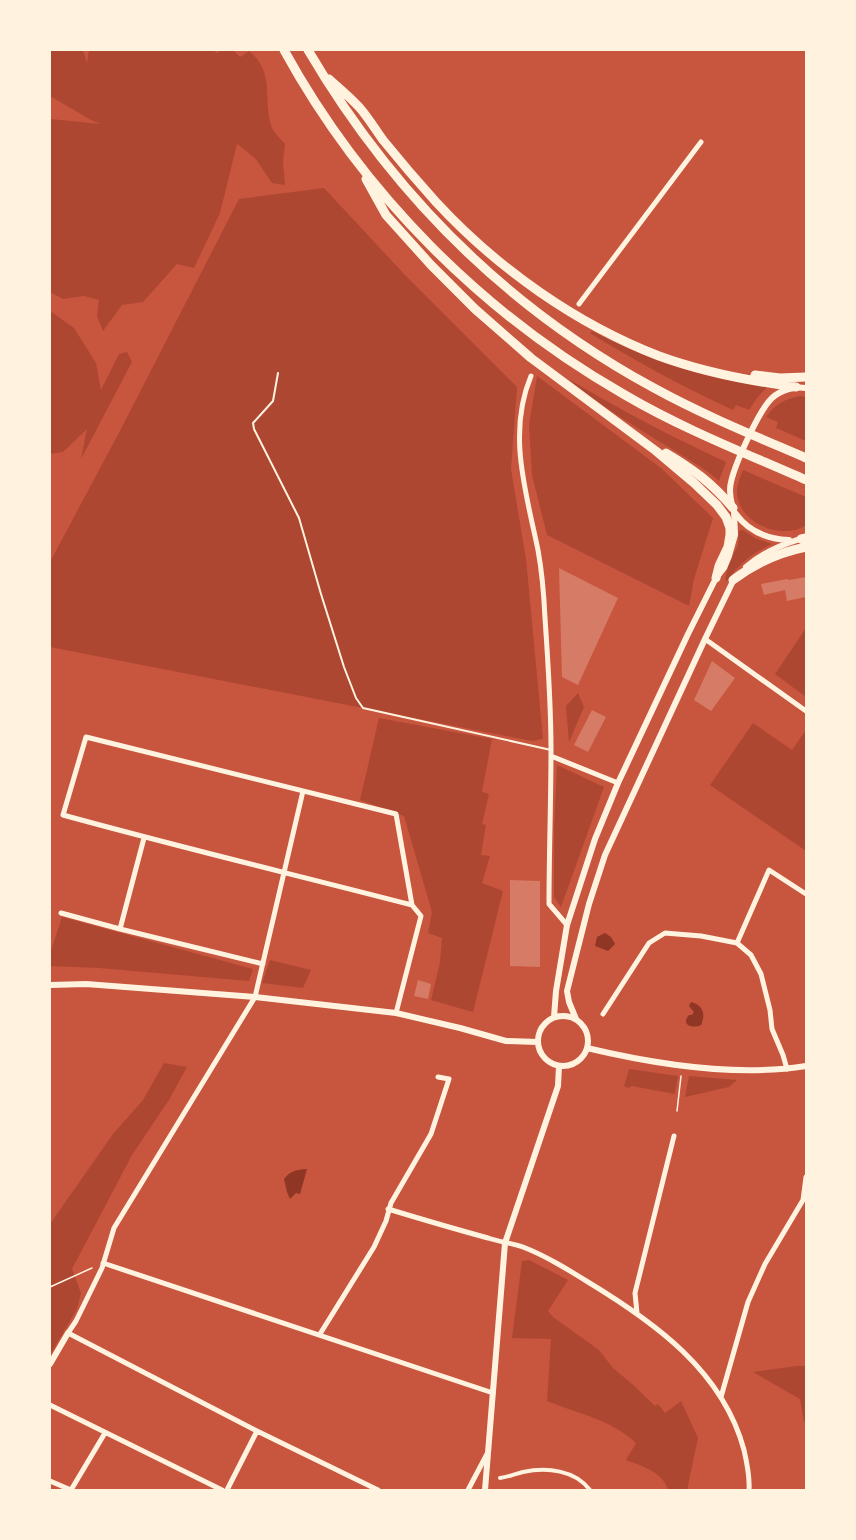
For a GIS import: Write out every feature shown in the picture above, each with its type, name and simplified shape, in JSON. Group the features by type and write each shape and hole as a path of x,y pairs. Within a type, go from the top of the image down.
{"highway":[{"path":"284,50 324,116 383,194 438,253 485,297 536,337 591,375 648,408 712,439 807,480"},
{"path":"308,50 367,140 417,201 474,260 531,308 591,351 647,384 714,417 807,458"},
{"path":"319,69 360,108 388,147 437,204 486,250 581,319 660,356 723,375 753,381 804,385"},
{"path":"353,156 386,215 408,242 455,290 514,344 688,477 722,512 730,528 730,540 716,578"},
{"path":"660,356 762,376 791,378 804,385"},
{"path":"618,423 694,470 717,490 733,509"},
{"path":"733,580 787,552 803,540"}],"street":[{"path":"579,304 701,142"},
{"path":"531,376 521,408 519,442 522,471 538,551 545,615 551,753 549,904 567,925"},
{"path":"554,1017 567,925 595,839 618,783 716,578 724,568 734,542 736,528 730,488 734,472 763,409 780,392 804,385"},
{"path":"733,509 748,528 761,535 782,540 803,540"},
{"path":"576,1019 568,1016 554,1017 542,1027 539,1034 539,1050 543,1058 550,1063 560,1066 573,1065 584,1055 587,1048 586,1032 576,1019 567,991 589,904 605,855 733,580"},
{"path":"705,639 807,711"},
{"path":"396,1013 421,916 412,905 396,814 86,737 63,815 144,838 412,905"},
{"path":"551,753 618,783"},
{"path":"50,1364 76,1321 102,1268 114,1228 255,998 303,791"},
{"path":"120,929 144,838"},
{"path":"737,943 769,870 807,894"},
{"path":"61,913 263,964"},
{"path":"603,1014 649,943 665,933 701,936 737,943 751,955 761,974 772,1029 787,1069"},
{"path":"50,985 86,984 255,998 396,1013 507,1041 538,1042"},
{"path":"587,1048 682,1066 756,1071 807,1066"},
{"path":"485,1491 506,1243 558,1086 560,1066"},
{"path":"320,1334 374,1247 386,1221 388,1209 430,1134 449,1079 438,1077"},
{"path":"637,1313 635,1293 674,1136"},
{"path":"721,1397 748,1302 765,1264 803,1200 806,1177"},
{"path":"388,1209 521,1246 544,1256 637,1313 670,1339 709,1378 721,1397 740,1436 748,1466 749,1491"},
{"path":"103,1263 493,1393"},
{"path":"68,1333 378,1491"},
{"path":"50,1405 222,1491"},
{"path":"227,1491 257,1431"},
{"path":"50,1481 71,1490 105,1432"},
{"path":"468,1491 489,1450"},
{"path":"500,1478 541,1470 558,1472 576,1477 590,1491"}],"lane":[{"path":"278,373 273,401 253,423 254,429 298,518 344,667 356,698 363,708 551,753"}],"path":[{"path":"676,1111 681,1076"},
{"path":"50,1287 103,1263"}],"shaded area":[{"path":"50,50 83,50 87,63 89,50 212,50 218,53 220,50 233,50 240,57 249,51 257,59 265,77 271,125 285,144 283,162 285,185 272,183 255,158 237,144 220,213 194,268 177,264 143,302 122,305 103,331 97,316 99,300 84,296 63,299 50,292 50,119 101,124 50,96"},
{"path":"324,188 405,275 517,387 511,469 526,559 543,739 532,741 50,647 50,562 239,199"},
{"path":"50,311 74,328 96,363 101,390 119,354 127,352 132,362 81,459 87,429 63,452 50,454"},
{"path":"592,331 634,351 677,367 722,379 767,387 749,410 736,405 733,410 643,364 590,333"},
{"path":"537,376 661,468 713,518 694,579 689,606 547,535 532,475 529,425"},
{"path":"569,379 646,423 726,462 719,481 608,409"},
{"path":"800,396 806,397 806,441 776,428 778,422 766,417 781,403"},
{"path":"743,470 806,497 806,525 785,531 763,527 753,521 745,513 737,493"},
{"path":"743,530 755,538 772,544 747,559 727,581 725,580 728,566 738,545 739,531"},
{"path":"806,628 806,697 775,674"},
{"path":"578,693 584,707 569,742 566,706"},
{"path":"379,718 492,739 482,792 489,794 482,824 486,825 481,855 490,856 482,883 503,891 473,1012 431,1000 440,962 442,938 428,933 432,912 404,816 360,800"},
{"path":"753,723 792,750 806,730 806,851 710,785"},
{"path":"557,765 604,787 561,907 554,897"},
{"path":"62,917 253,969 249,981 50,966 50,954"},
{"path":"605,933 615,944 608,951 595,946 597,937"},
{"path":"270,960 311,970 303,988 262,983"},
{"path":"691,1002 702,1010 701,1025 687,1024 687,1018 694,1012 689,1006"},
{"path":"164,1063 187,1067 169,1100 132,1155 72,1269 81,1293 77,1309 50,1355 50,1224 113,1134 143,1100"},
{"path":"629,1069 678,1076 675,1094 624,1086"},
{"path":"689,1076 737,1080 729,1087 685,1097"},
{"path":"307,1169 300,1194 296,1193 290,1199 284,1179 292,1172"},
{"path":"529,1260 568,1280 548,1311 553,1317 599,1350 613,1368 655,1406 658,1404 665,1413 681,1401 698,1438 687,1490 668,1490 657,1474 626,1460 636,1443 616,1428 547,1401 551,1339 512,1338 522,1261"},
{"path":"806,1366 806,1422 804,1422 800,1399 753,1372"}],"building":[{"path":"559,568 618,598 578,685 562,677"},
{"path":"806,577 806,597 787,601 785,590 764,595 761,584"},
{"path":"712,661 735,678 711,711 694,700"},
{"path":"592,710 606,717 588,752 574,745"},
{"path":"510,880 540,881 540,967 510,966"},
{"path":"418,980 431,984 428,999 414,996"}]}
